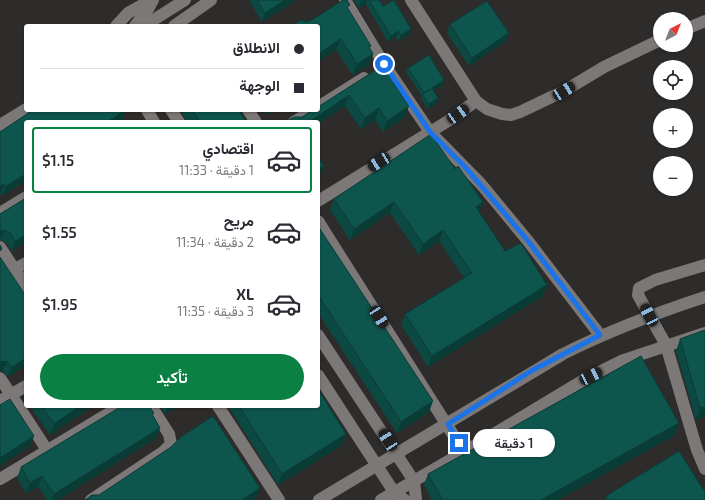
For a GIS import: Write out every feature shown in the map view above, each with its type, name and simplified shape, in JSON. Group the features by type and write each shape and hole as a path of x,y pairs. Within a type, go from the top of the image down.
{"street":[{"path":"118,24 128,13 152,0"},
{"path":"137,24 148,9 152,0"},
{"path":"147,24 184,0"},
{"path":"177,24 211,0"},
{"path":"332,7 344,0 384,64 430,132 465,167 533,247 600,335"},
{"path":"411,0 476,101 487,109 502,114 511,115 520,112 564,91 604,67 653,43"},
{"path":"693,26 705,21"},
{"path":"320,105 384,64"},
{"path":"320,200 430,132 476,101"},
{"path":"0,125 24,110"},
{"path":"297,120 310,112"},
{"path":"0,212 24,198"},
{"path":"320,224 448,424 464,452"},
{"path":"0,247 24,284"},
{"path":"15,270 24,264"},
{"path":"705,265 655,280 639,288 638,295 666,345 701,448 705,469"},
{"path":"319,500 448,424 531,371 600,335 649,315 705,297"},
{"path":"380,500 464,452 587,378 621,361 705,333"},
{"path":"320,338 414,481 416,500"},
{"path":"0,378 48,450"},
{"path":"320,378 394,492 405,500"},
{"path":"0,402 24,387"},
{"path":"0,479 118,408"},
{"path":"91,500 163,452 171,444 169,434 152,408"},
{"path":"219,408 279,500"}],"building":[{"path":"257,0 285,0 265,13"},
{"path":"343,0 347,0 350,5 347,7 371,46 369,47 373,54 357,64 341,39 320,53 320,24 295,24 301,20 306,22"},
{"path":"369,0 379,0 383,6 394,0 411,29 401,35 398,31 391,36"},
{"path":"487,1 509,33 472,58 450,24"},
{"path":"429,55 444,80 432,88 438,98 429,104 422,94 424,93 408,68"},
{"path":"382,66 409,106 387,121 379,108 365,118 349,95 312,120 289,120 294,117 302,117 310,112 320,112 320,106"},
{"path":"30,112 123,112 110,120 24,120 24,175 6,186 4,184 0,186 0,132"},
{"path":"193,112 240,112 245,120 199,120"},
{"path":"431,134 455,169 458,166 483,202 476,207 505,251 521,243 547,285 432,356 405,314 472,273 443,230 423,244 394,202 354,229 334,199"},
{"path":"320,160 324,166 320,169"},
{"path":"24,199 24,236 15,241 10,233 4,230 0,231 0,214"},
{"path":"320,229 433,401 401,422 320,298"},
{"path":"0,257 24,293 24,359 12,367 7,361 0,362"},
{"path":"705,330 705,407 700,408 680,339"},
{"path":"641,356 679,423 541,500 443,500 428,474"},
{"path":"320,392 346,434 282,474 240,408 320,408"},
{"path":"10,399 34,436 0,458 0,405"},
{"path":"43,408 77,408 54,424"},
{"path":"119,408 150,408 160,428 54,494 42,476 30,483 21,467"},
{"path":"213,416 260,488 242,500 85,500 92,495 99,495 171,447 181,437"},
{"path":"679,451 705,492 705,500 609,500 606,496"}],"route":[{"path":"384,64 430,132 465,167 528,241 600,335 531,371 448,424 459,443"}]}
